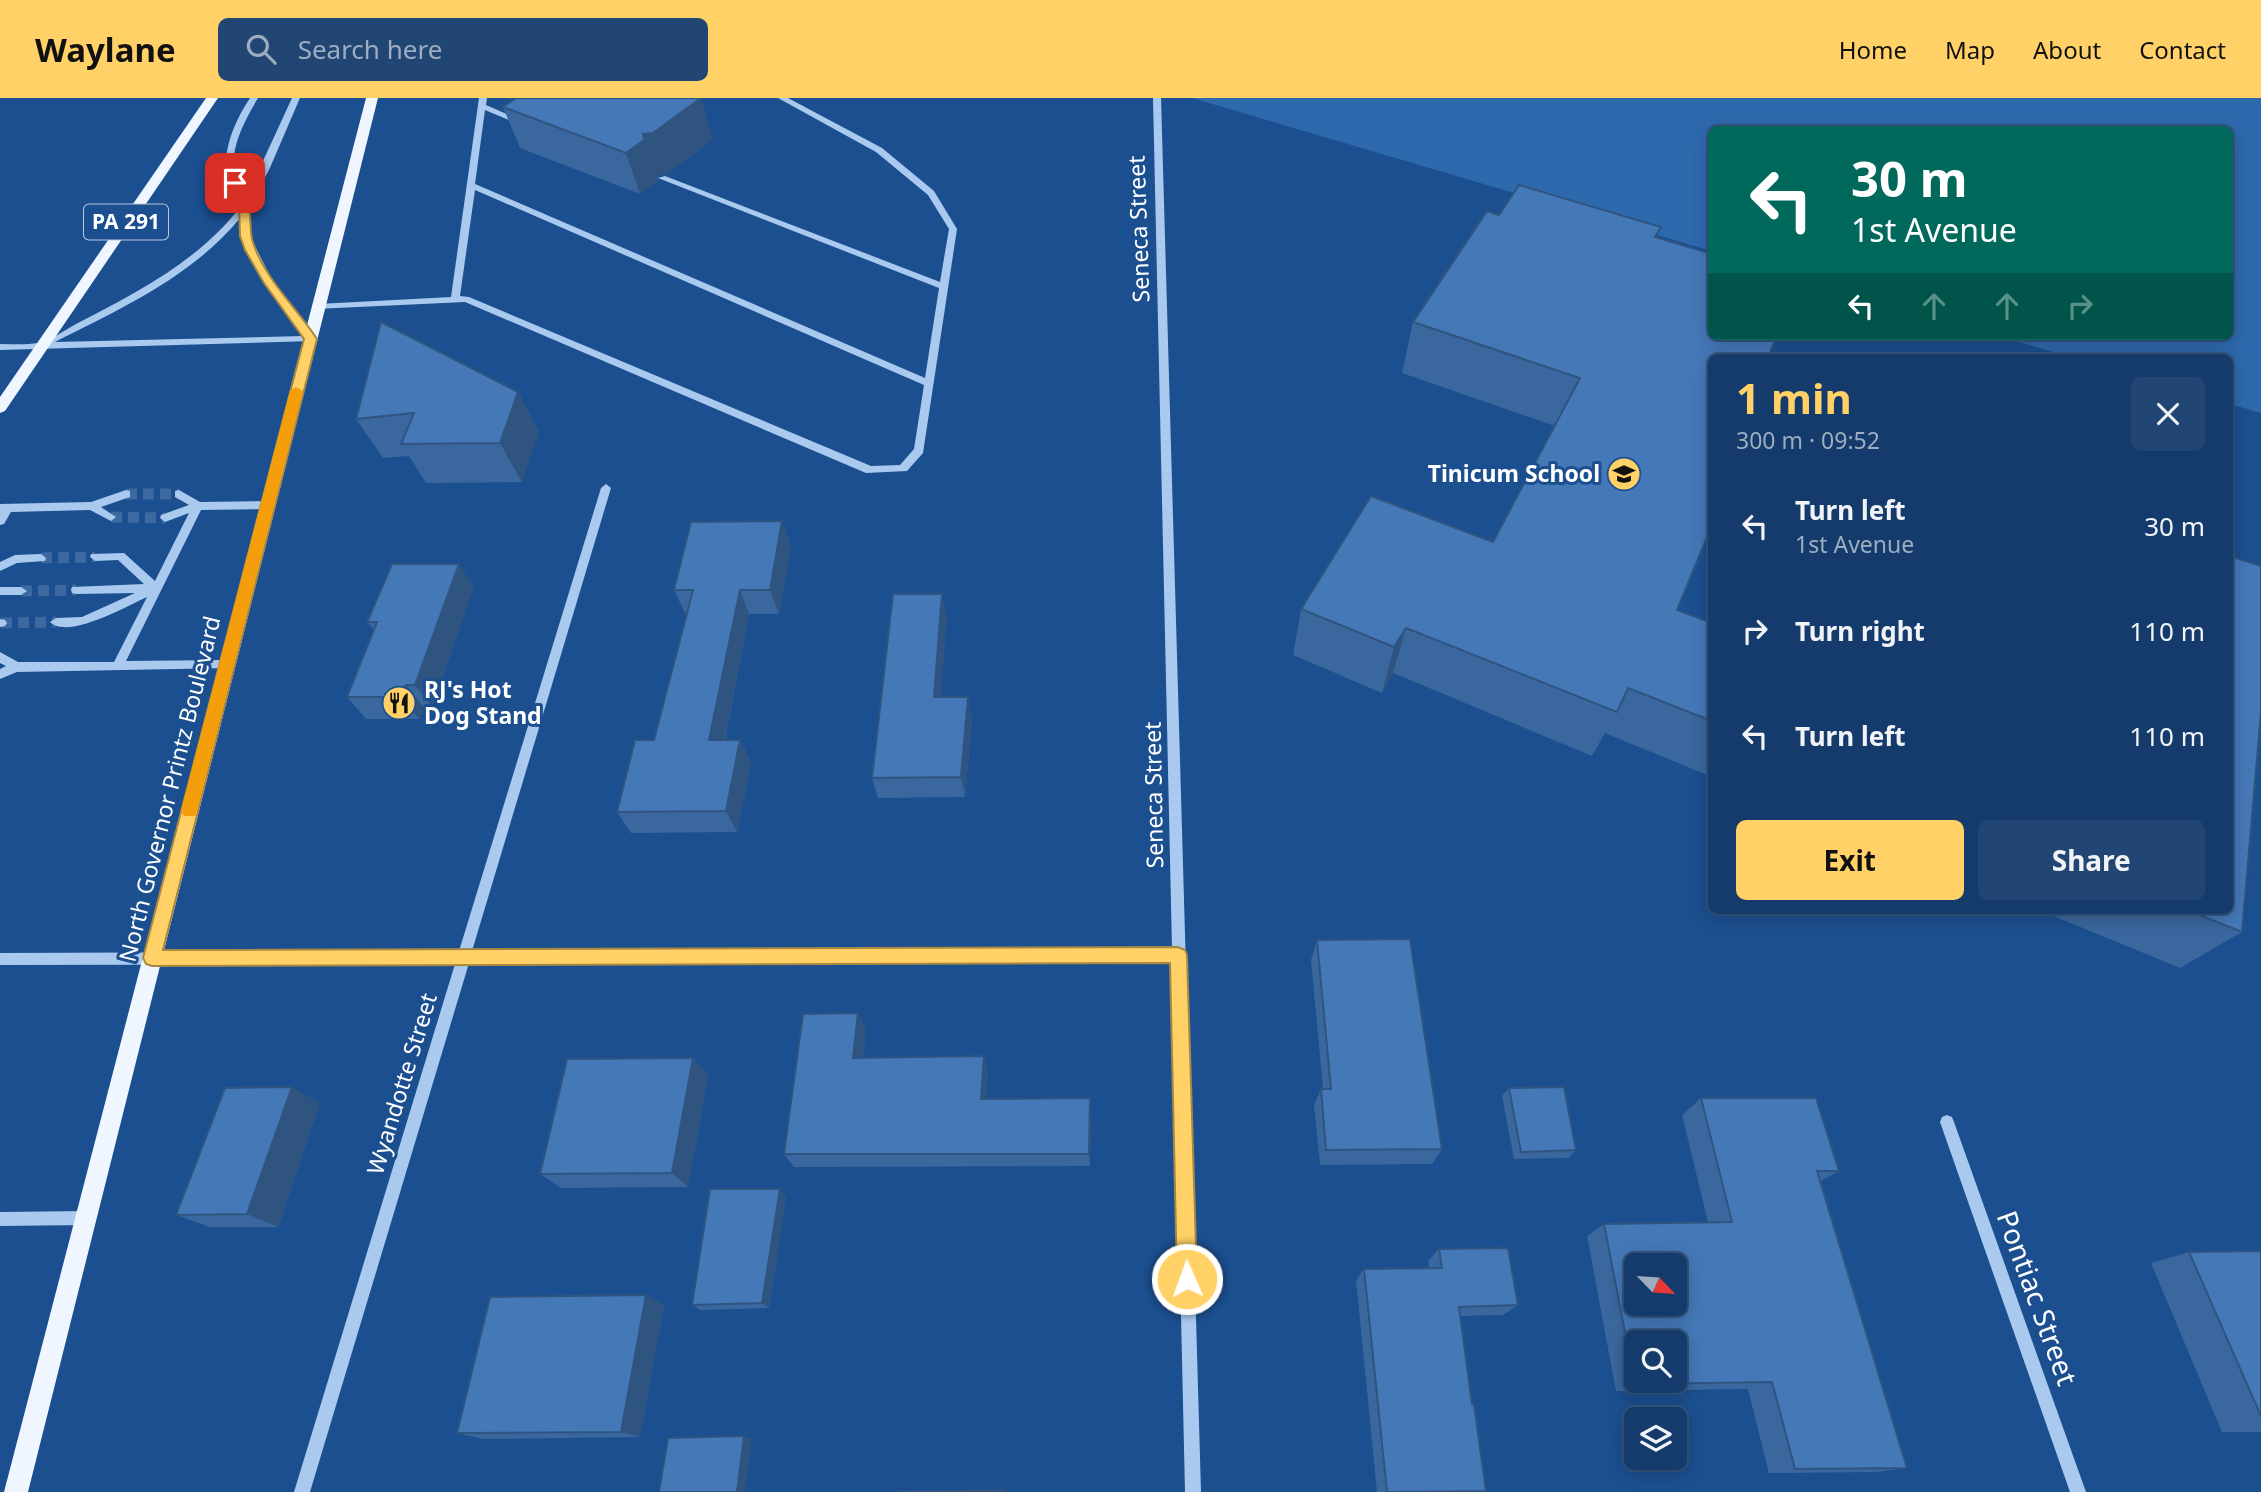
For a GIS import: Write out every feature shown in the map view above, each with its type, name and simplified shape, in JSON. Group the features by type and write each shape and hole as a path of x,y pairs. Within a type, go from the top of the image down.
{"main road":[{"name":"PA 291","path":"0,408 212,98"},
{"name":"North Governor Printz Boulevard","path":"16,1492 372,98"}],"street":[{"path":"254,98 240,120 230,160 235,183 245,206 246,236 250,250 268,281 310,339"},
{"name":"Seneca Street","path":"1157,98 1193,1492"},
{"path":"482,102 532,126"},
{"path":"662,178 944,287"},
{"path":"471,185 929,383"},
{"path":"41,346 160,281 222,233 245,206"},
{"path":"318,307 455,300"},
{"path":"0,347 310,339"},
{"name":"Wyandotte Street","path":"302,1492 606,488"},
{"path":"0,521 4,508 92,506 126,494"},
{"path":"179,494 198,506"},
{"path":"165,518 198,506 267,505"},
{"path":"92,506 111,517"},
{"path":"118,665 198,506"},
{"path":"95,557 120,556 156,588"},
{"path":"0,567 15,559 41,558"},
{"path":"76,590 156,588"},
{"path":"56,622 83,621 156,588"},
{"path":"0,591 21,591"},
{"path":"0,657 16,667"},
{"path":"0,674 16,667 226,665"},
{"path":"0,959 1178,955"},
{"name":"Pontiac Street","path":"1947,1122 2078,1492"},
{"path":"0,1219 86,1218"}],"lane":[{"path":"245,206 296,98"},
{"path":"482,102 455,300 466,299 870,470 903,468 919,450 953,229 931,193 879,150 782,98"}],"shaded area":[{"path":"1192,98 2261,98 2261,413 2233,405 2233,354 2061,354 2013,340 2233,340 2233,126 1708,126 1708,250"}],"building":[{"path":"516,98 701,98 653,133 643,134 644,140 626,153 503,107"},
{"name":"Tinicum School","path":"1519,185 1661,227 1655,237 1708,253 1708,340 1775,340 1769,354 1708,354 1708,535 1677,610 1708,622 1708,719 1628,688 1617,712 1406,628 1394,647 1301,609 1371,496 1493,542 1580,378 1413,322 1487,211 1499,215"},
{"path":"381,322 518,392 500,443 401,444 414,413 356,419"},
{"path":"782,521 770,590 740,590 709,740 740,740 726,811 617,812 635,740 654,740 693,590 674,590 691,522"},
{"path":"2233,557 2261,566 2261,712 2242,932 2197,914 2233,914"},
{"path":"392,564 459,564 415,685 406,685 401,697 347,697 377,622 367,622"},
{"path":"893,594 942,594 934,697 968,697 961,777 872,778"},
{"path":"1410,939 1442,1149 1326,1150 1321,1089 1331,1089 1317,940"},
{"path":"858,1013 853,1058 984,1056 981,1099 1090,1098 1089,1154 784,1154 803,1014"},
{"path":"693,1058 672,1173 540,1174 567,1059"},
{"path":"292,1087 247,1214 176,1215 225,1088"},
{"path":"1564,1087 1576,1150 1521,1152 1509,1088"},
{"path":"1701,1098 1816,1098 1839,1171 1817,1171 1907,1468 1795,1469 1772,1382 1687,1383 1687,1330 1625,1330 1604,1224 1732,1222"},
{"path":"710,1189 780,1189 762,1303 692,1305"},
{"path":"1508,1248 1518,1305 1459,1307 1486,1491 1387,1492 1364,1269 1442,1268 1439,1249"},
{"path":"2261,1251 2261,1416 2189,1252"},
{"path":"646,1295 621,1432 457,1433 490,1297"},
{"path":"744,1436 737,1492 659,1492 668,1438"},
{"path":"1004,1490 1004,1492 893,1492"}],"tunnel":[{"path":"126,494 179,494"},
{"path":"111,517 165,518"},
{"path":"41,558 95,557"},
{"path":"21,591 76,590"},
{"path":"1,623 56,622"}],"slow traffic":[{"path":"189,811 296,391"}],"place":[{"name":"Tinicum School","path":"1624,474"},
{"name":"RJ's Hot Dog Stand","path":"399,703"}],"route":[{"path":"235,183 245,206 246,236 250,250 268,281 310,339 152,958 1178,955 1187,1279"}]}
